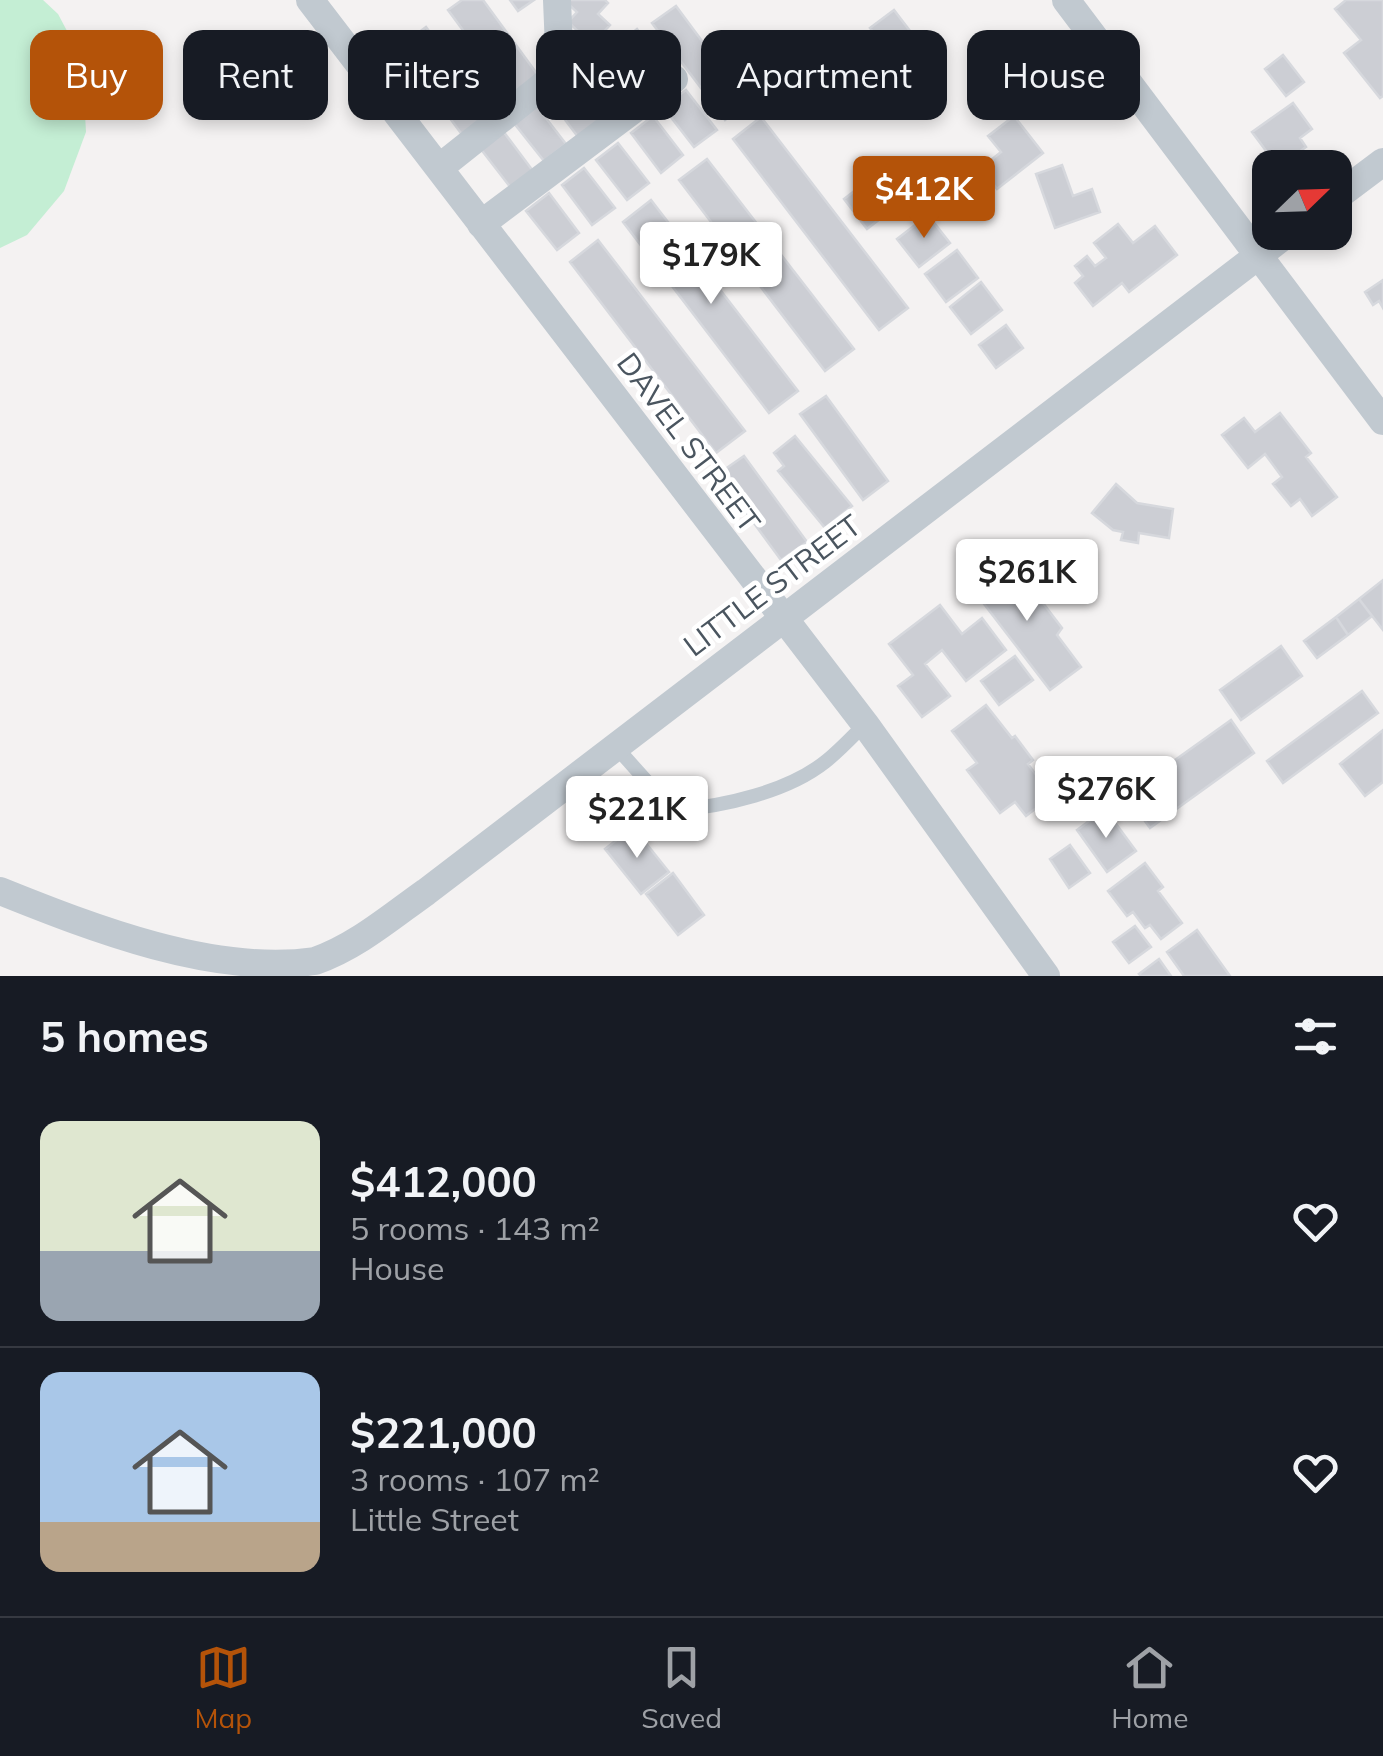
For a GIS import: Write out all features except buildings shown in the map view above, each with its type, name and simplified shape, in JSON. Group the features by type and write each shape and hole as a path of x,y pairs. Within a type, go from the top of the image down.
{"street":[{"name":"DAVEL STREET","path":"310,0 865,724 1046,976"},
{"path":"438,168 560,72 557,0"},
{"path":"1066,0 1383,421"},
{"path":"481,224 619,120"},
{"path":"1352,185 1383,162"},
{"name":"LITTLE STREET","path":"0,891 164,958 232,968 283,968 316,960 380,924 1266,250"}],"lane":[{"path":"616,747 667,804 678,810 772,789 794,779 823,764 865,724"}],"green space":[{"path":"0,0 43,0 58,14 67,30 30,30 30,120 85,120 86,132 64,191 27,235 0,248"}]}
